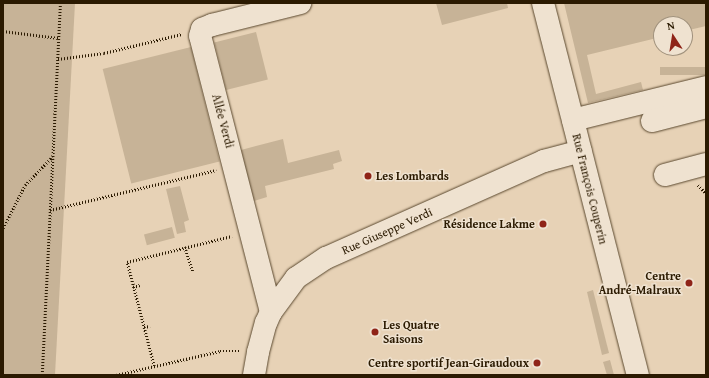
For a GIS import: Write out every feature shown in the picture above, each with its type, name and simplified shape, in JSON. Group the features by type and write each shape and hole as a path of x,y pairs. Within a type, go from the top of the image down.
{"street":[{"path":"201,32 202,29 212,25 300,3"},
{"name":"Rue François Couperin","path":"543,3 638,375"},
{"name":"Allée Verdi","path":"201,32 200,36 271,312"},
{"path":"573,120 706,87"},
{"path":"652,121 706,107"},
{"name":"Rue Giuseppe Verdi","path":"254,375 258,352 271,312 296,278 326,258 544,161 581,151"},
{"path":"665,175 706,164"}],"path":[{"path":"42,375 60,3"},
{"path":"3,31 59,38"},
{"path":"58,59 104,54 186,33 201,32"},
{"path":"3,228 25,185 53,157"},
{"path":"50,210 234,166"},
{"path":"154,366 127,262 251,231"},
{"path":"185,247 193,272"},
{"path":"133,287 140,285"},
{"path":"144,327 150,326"},
{"path":"116,375 220,351 258,352"}],"shaded area":[{"path":"3,3 75,3 55,375 3,375"},
{"path":"436,3 507,3 508,8 442,25"},
{"path":"564,3 706,3 706,26 693,29 693,16 653,16 653,39 587,55 596,94 641,82 643,90 588,103"},
{"path":"256,32 268,80 226,90 214,42"},
{"path":"191,47 220,161 131,184 103,69"},
{"path":"660,67 706,67 706,75 660,75"},
{"path":"283,139 288,163 339,150 342,161 333,164 334,169 265,186 267,197 254,201 241,150"},
{"path":"180,186 189,220 184,222 186,232 177,234 166,189"},
{"path":"172,227 175,238 147,245 144,235"},
{"path":"593,290 609,353 602,355 587,292"},
{"path":"610,360 614,375 607,375 603,362"}],"place":[{"name":"Les Lombards","path":"368,176"},
{"name":"Résidence Lakme","path":"543,224"},
{"name":"Centre André-Malraux","path":"689,283"},
{"name":"Les Quatre Saisons","path":"375,332"},
{"name":"Centre sportif Jean-Giraudoux","path":"537,363"}]}
